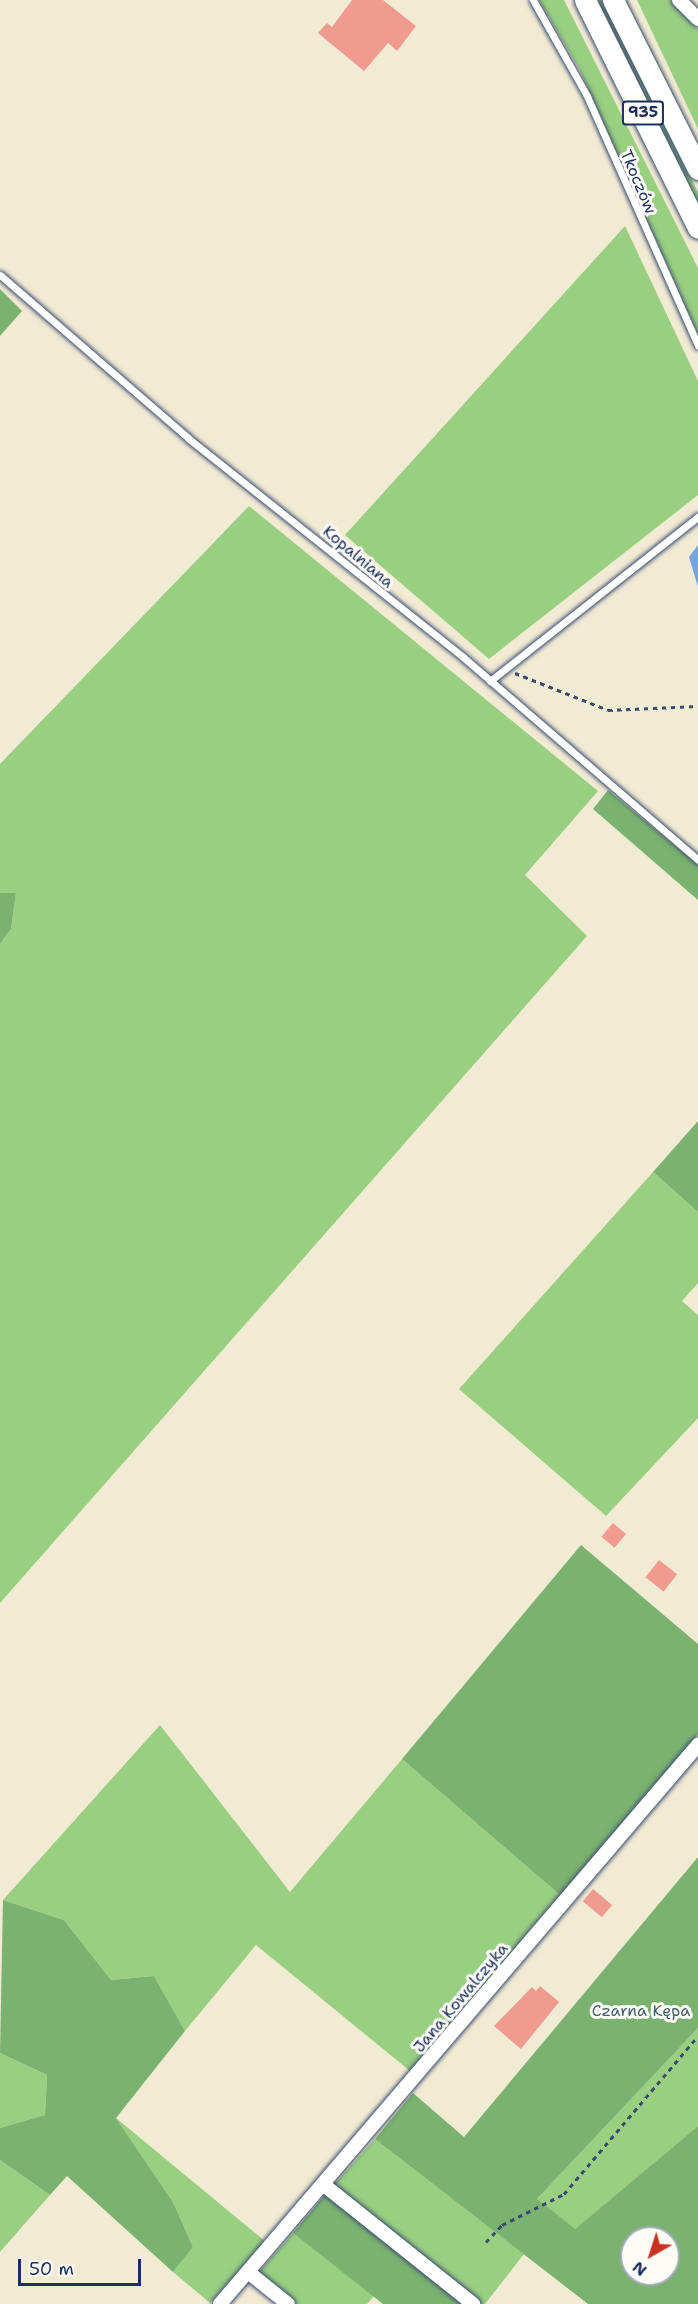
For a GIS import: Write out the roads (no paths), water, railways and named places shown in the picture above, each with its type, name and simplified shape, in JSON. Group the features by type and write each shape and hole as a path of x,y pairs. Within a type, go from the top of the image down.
{"main road":[{"name":"935","path":"585,0 698,228"},
{"name":"935","path":"618,6 698,169"}],"street":[{"path":"679,0 698,19"},
{"name":"Jana Kowalczyka","path":"220,2304 698,1745"},
{"path":"324,2185 473,2304"},
{"path":"248,2272 288,2304"}],"lane":[{"name":"Tkoczów","path":"534,0 587,96 698,345"},
{"name":"Kopalniana","path":"0,275 189,439 490,681 698,860"},
{"path":"490,681 698,517"}],"water":[{"path":"698,545 698,587 689,557"}],"park label":[{"name":"Czarna Kępa","path":"641,2011"}]}
